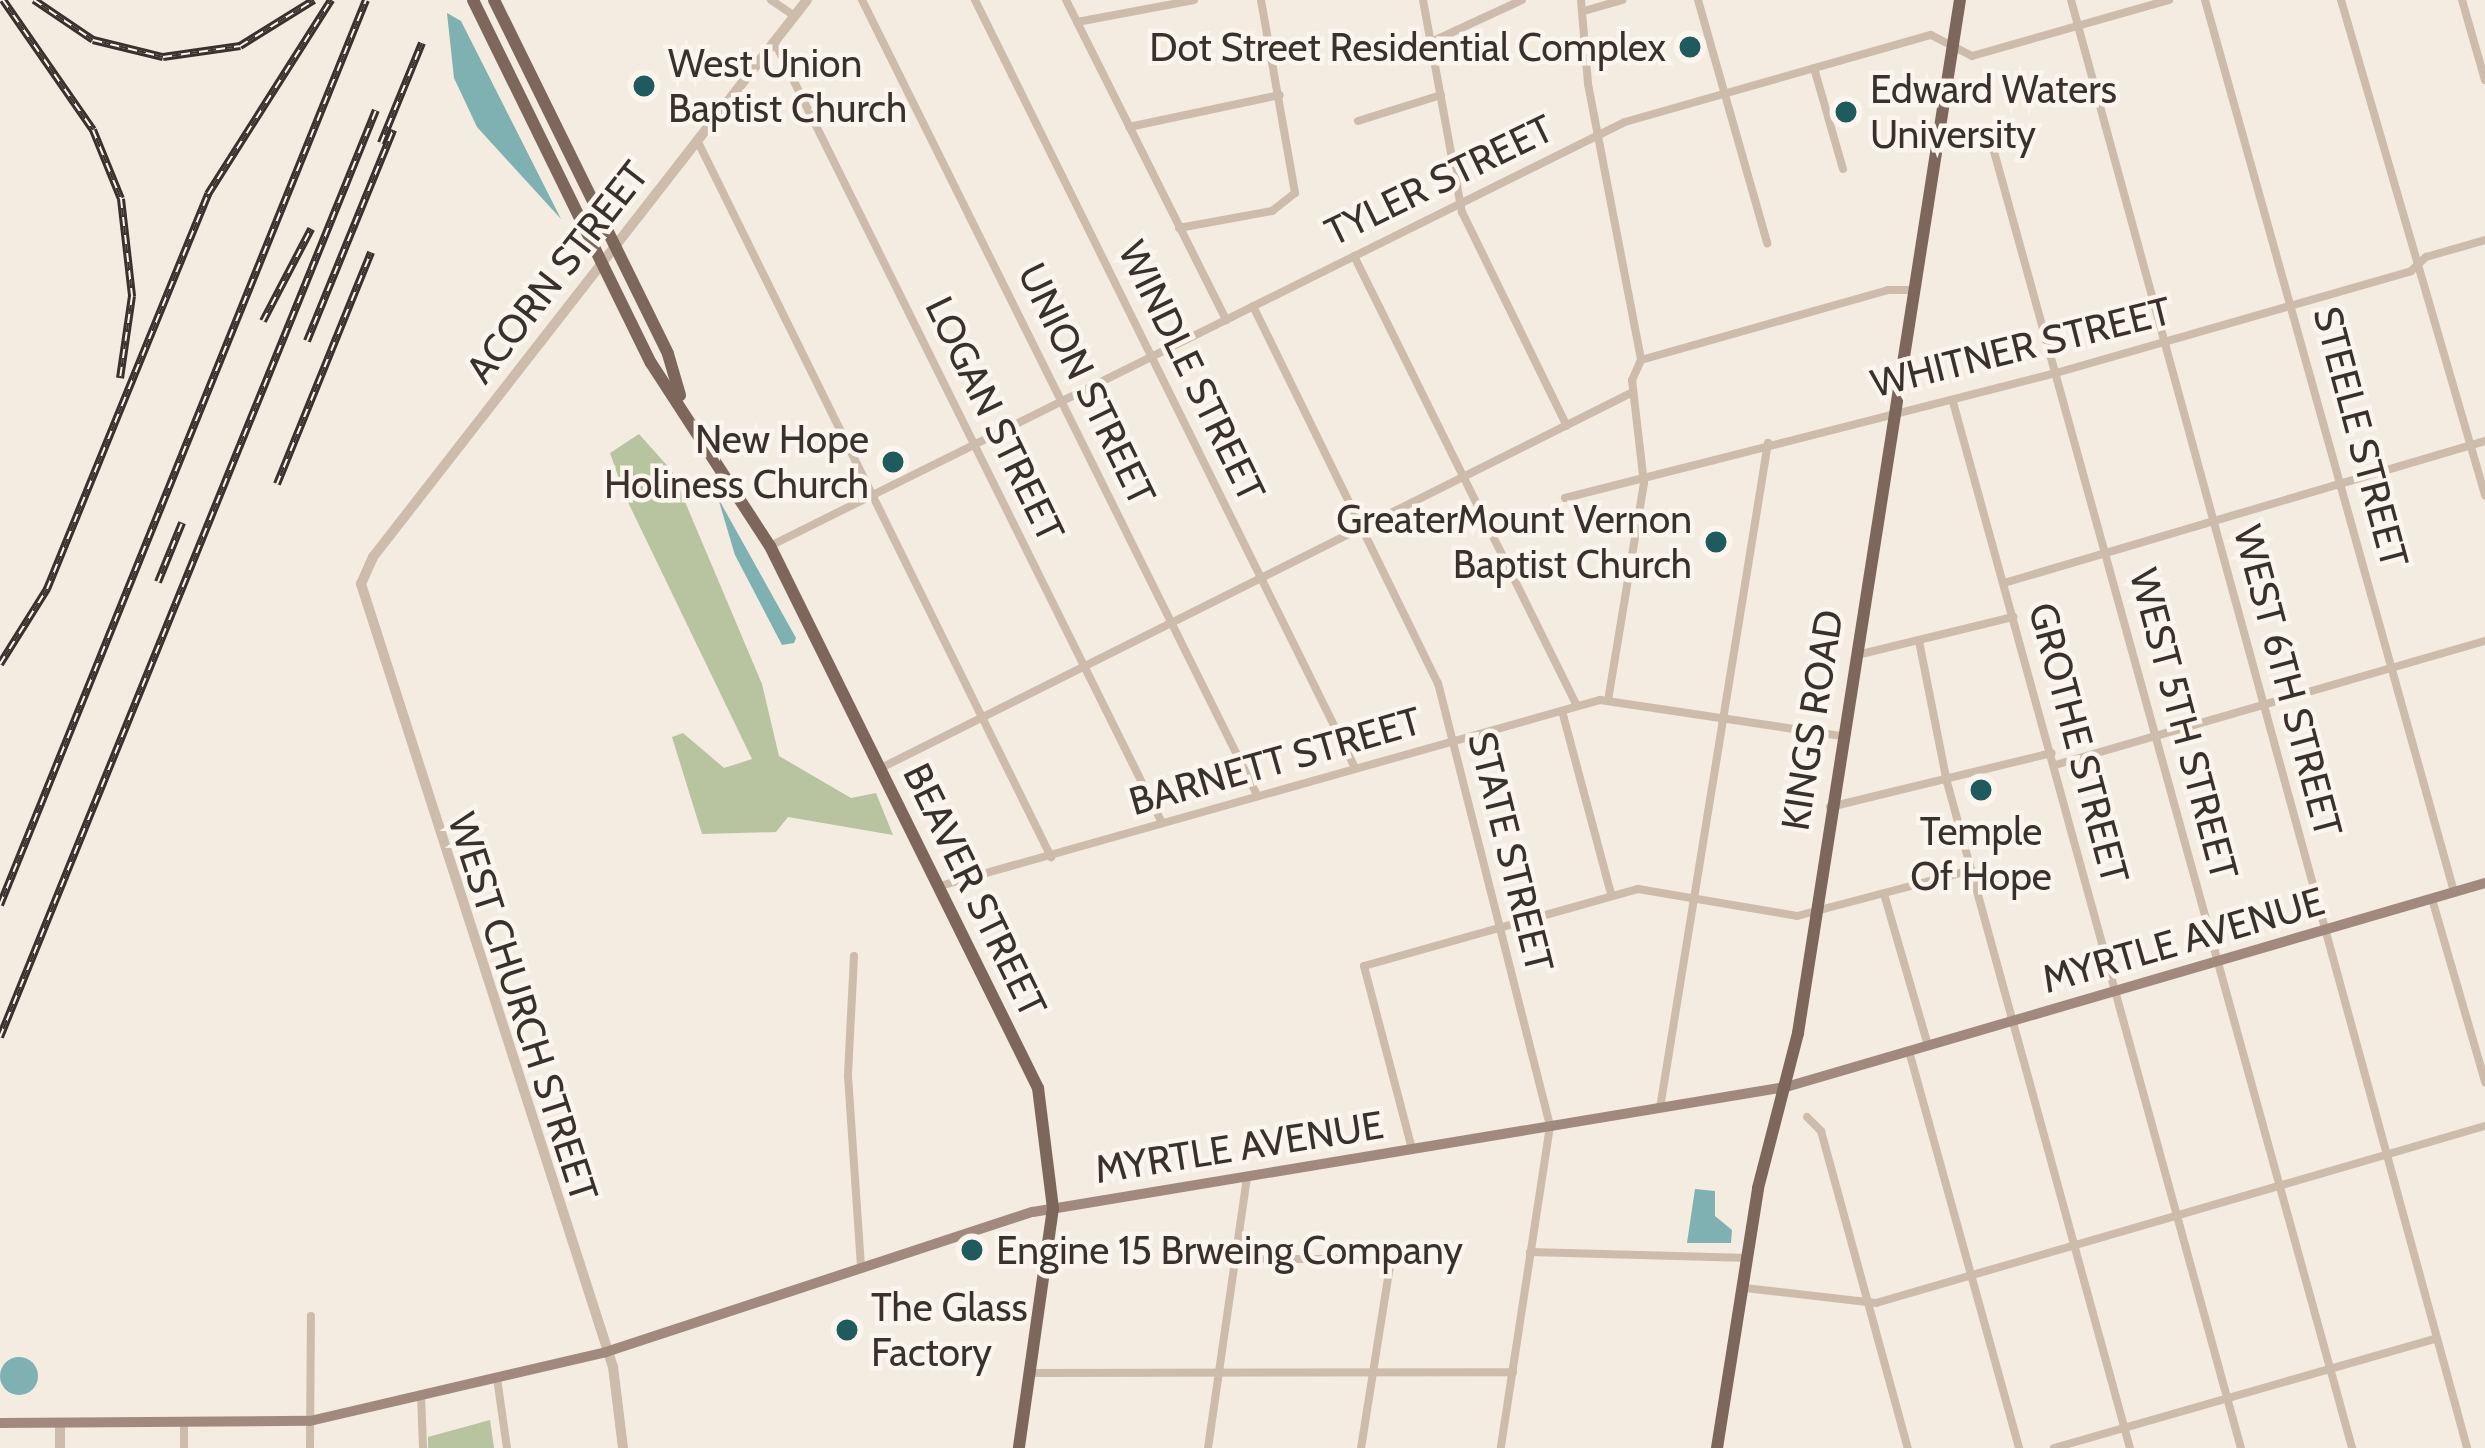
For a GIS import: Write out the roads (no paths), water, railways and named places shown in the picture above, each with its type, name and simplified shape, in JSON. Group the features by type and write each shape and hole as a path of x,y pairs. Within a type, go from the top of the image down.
{"main road":[{"name":"BEAVER STREET","path":"473,0 651,363 682,402 770,546 1039,1088 1053,1208 1019,1448"},
{"name":"BEAVER STREET","path":"494,0 668,354 682,402"},
{"name":"KINGS ROAD","path":"1717,1448 1749,1258 1786,1087 1960,0"},
{"name":"MYRTLE AVENUE","path":"0,1423 184,1427 310,1420 606,1352 1053,1208 1786,1087 2485,883"}],"street":[{"path":"771,0 795,16"},
{"name":"ACORN STREET","path":"361,584 373,557 807,0"},
{"name":"UNION STREET","path":"862,0 1257,795"},
{"name":"WINDLE STREET","path":"975,0 1355,768"},
{"path":"1066,0 1226,320"},
{"path":"1077,22 1194,0"},
{"path":"1179,229 1291,202 1296,184 1261,0"},
{"path":"1423,0 1461,202 1567,426"},
{"path":"1431,42 1522,0"},
{"path":"1581,0 1598,135 1641,360 1634,392 1645,477 1608,700"},
{"path":"1584,11 1622,0"},
{"path":"1698,0 1767,243"},
{"name":"WEST 6TH STREET","path":"2071,0 2467,1448"},
{"name":"TYLER STREET","path":"770,546 1598,135 1931,34 1972,56 2169,0"},
{"name":"STEELE STREET","path":"2205,0 2454,892"},
{"path":"2341,0 2485,495"},
{"path":"2462,0 2485,80"},
{"name":"LOGAN STREET","path":"774,41 1162,823"},
{"path":"1814,68 1843,170"},
{"path":"1129,127 1280,95"},
{"path":"1358,121 1441,95"},
{"name":"WEST 5TH STREET","path":"1937,140 1990,137 2352,1448"},
{"path":"697,140 1051,857"},
{"name":"WHITNER STREET","path":"1565,498 1768,443 2056,374 2294,306 2485,240"},
{"path":"1354,256 1577,706"},
{"path":"1641,360 1913,290"},
{"name":"STATE STREET","path":"1253,306 1438,683 1550,1126 1502,1448"},
{"path":"881,767 1634,392"},
{"name":"GROTHE STREET","path":"1953,402 2241,1448"},
{"path":"2004,583 2485,441"},
{"path":"1660,1108 1768,443"},
{"name":"WEST CHURCH STREET","path":"361,584 606,1352 622,1448"},
{"path":"1853,656 2013,617"},
{"path":"1919,641 1947,782 2130,1448"},
{"path":"2055,765 2485,641"},
{"name":"BARNETT STREET","path":"940,886 1608,700 1840,736"},
{"path":"1562,711 1611,894"},
{"path":"1829,807 2051,753"},
{"path":"1412,1149 1364,966 1638,889 1811,915 1971,870"},
{"path":"1884,894 1928,1045"},
{"path":"2432,898 2485,1082"},
{"path":"854,956 848,1076 860,1268"},
{"path":"1909,1051 2019,1448"},
{"path":"1807,1117 1821,1131 1908,1448"},
{"path":"1744,1288 1868,1304 2485,1126"},
{"path":"1208,1448 1247,1176"},
{"path":"1530,1252 1749,1258"},
{"path":"1236,1259 1390,1259 1361,1448"},
{"path":"310,1448 311,1316"},
{"path":"2054,1448 2437,1338"},
{"path":"1030,1373 1513,1372"},
{"path":"496,1377 507,1448"},
{"path":"421,1395 423,1448"},
{"path":"60,1425 60,1448"},
{"path":"184,1427 184,1448"}],"water":[{"path":"447,13 461,21 561,219 477,127 454,78"},
{"path":"718,498 796,638 794,643 782,645 735,555"},
{"path":"1695,1189 1715,1191 1715,1216 1732,1230 1731,1243 1687,1243"},
{"path":"19,1357 32,1363 38,1376 32,1389 19,1395 6,1389 0,1376 6,1363"}],"railway":[{"path":"3,0 93,130 121,199 132,296 120,378"},
{"path":"34,0 93,40 163,57 240,46 314,0"},
{"path":"0,664 47,589 208,194 331,0"},
{"path":"0,905 366,0"},
{"path":"381,143 422,43"},
{"path":"0,1037 376,110"},
{"path":"307,341 393,130"},
{"path":"263,321 311,229"},
{"path":"277,484 371,252"},
{"path":"158,582 182,523"}],"place":[{"name":"Dot Street Residential Complex","path":"1690,47"},
{"name":"West Union Baptist Church","path":"644,86"},
{"name":"Edward Waters University","path":"1846,112"},
{"name":"New Hope Holiness Church","path":"893,462"},
{"name":"GreaterMount Vernon Baptist Church","path":"1716,542"},
{"name":"Temple Of Hope","path":"1981,790"},
{"name":"Engine 15 Brweing Company","path":"972,1250"},
{"name":"The Glass Factory","path":"847,1330"}]}
